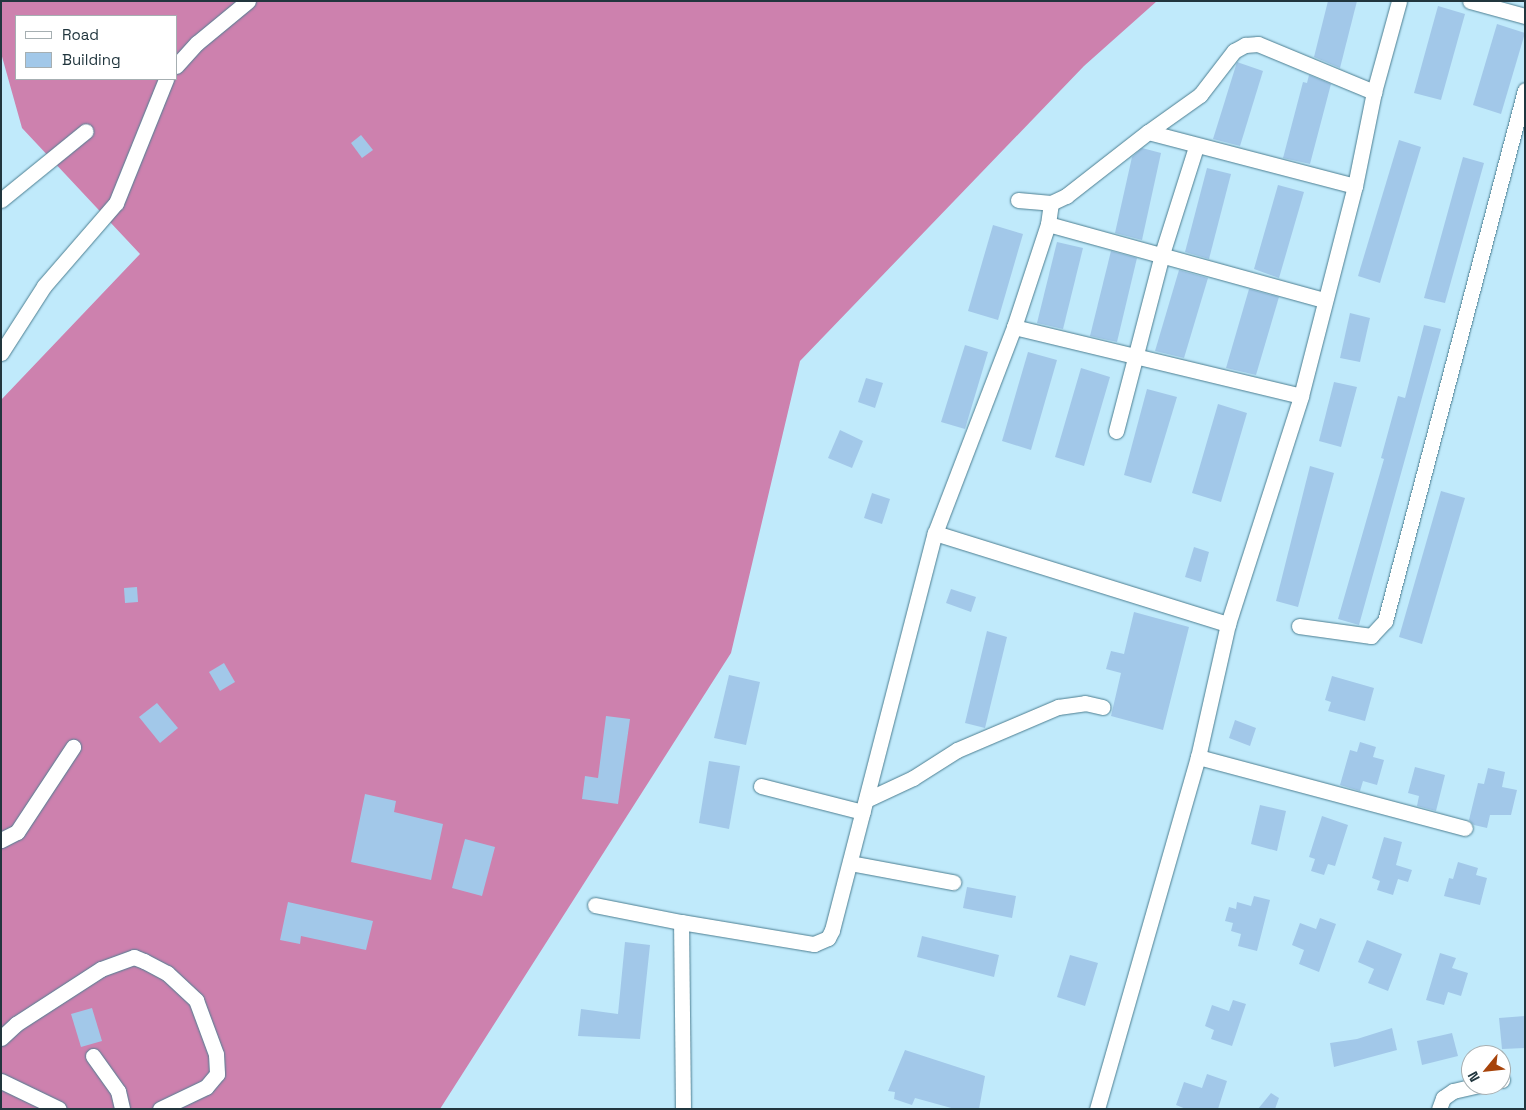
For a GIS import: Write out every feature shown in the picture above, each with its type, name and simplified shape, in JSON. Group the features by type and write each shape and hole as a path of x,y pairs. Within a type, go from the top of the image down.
{"street":[{"path":"178,64 197,43 248,1"},
{"path":"1097,1109 1198,756 1228,624 1301,396 1324,300 1355,186 1374,92 1399,1"},
{"path":"1470,1 1525,16"},
{"path":"1018,200 1051,203 1066,196 1148,132 1200,95 1234,51 1245,44 1258,44 1374,92"},
{"path":"1,353 44,286 116,203 166,80"},
{"path":"1299,626 1371,636 1385,621 1525,90"},
{"path":"1,200 86,131"},
{"path":"1148,132 1157,132 1196,147 1355,186"},
{"path":"1116,431 1133,358 1162,254 1196,147"},
{"path":"595,905 681,922 814,944 822,942 832,930 934,533 1014,327 1048,224 1051,203"},
{"path":"1048,224 1324,300"},
{"path":"1014,327 1133,358 1301,396"},
{"path":"934,533 1228,624"},
{"path":"760,786 865,806 957,750 1058,707 1084,703 1103,707"},
{"path":"1,840 17,832 73,747"},
{"path":"1198,756 1465,828"},
{"path":"850,863 953,882"},
{"path":"681,922 683,1109"},
{"path":"1,1038 16,1024 100,969 134,957 144,961 167,973 196,1000 216,1054 217,1074 206,1087 160,1109"},
{"path":"93,1056 118,1091 122,1109"},
{"path":"1,1081 59,1109"},
{"path":"1439,1109 1443,1098 1453,1091 1461,1089"}],"shaded area":[{"path":"1,1 1157,1 1084,66 800,361 731,653 440,1109 1,1109 1,400 140,254 22,128 1,53"}],"building":[{"path":"1328,1 1357,1 1340,68 1314,57"},
{"path":"1438,6 1465,14 1441,100 1414,93"},
{"path":"1497,24 1525,33 1501,114 1473,105"},
{"path":"1237,62 1263,71 1240,146 1213,139"},
{"path":"1309,75 1331,84 1310,164 1283,158 1303,82 1307,83"},
{"path":"361,135 373,150 362,158 351,143"},
{"path":"1399,140 1421,147 1380,283 1358,276"},
{"path":"1142,148 1161,153 1142,240 1115,233 1132,157"},
{"path":"1463,157 1484,163 1445,303 1424,298"},
{"path":"1207,168 1231,174 1209,259 1185,252"},
{"path":"1278,185 1304,192 1279,278 1254,269"},
{"path":"993,225 1023,234 998,320 968,311"},
{"path":"1057,242 1083,248 1063,329 1037,323"},
{"path":"1111,251 1137,258 1117,342 1090,336"},
{"path":"1179,270 1208,278 1184,358 1155,351"},
{"path":"1249,289 1279,297 1256,375 1226,368"},
{"path":"1350,313 1370,318 1360,362 1340,358"},
{"path":"1424,325 1441,329 1359,625 1338,619 1384,459 1381,458 1398,396 1405,398"},
{"path":"965,345 988,352 965,429 941,422"},
{"path":"1028,352 1057,360 1031,450 1002,441"},
{"path":"1081,368 1110,377 1084,466 1055,457"},
{"path":"866,378 883,383 875,408 858,402"},
{"path":"1334,382 1357,387 1341,447 1319,441"},
{"path":"1147,389 1177,397 1151,483 1124,475"},
{"path":"1218,404 1247,413 1221,502 1192,493"},
{"path":"840,430 863,441 852,468 828,458"},
{"path":"1310,466 1334,473 1298,607 1276,601"},
{"path":"1441,491 1465,498 1422,644 1399,637"},
{"path":"872,493 890,499 882,524 864,518"},
{"path":"1194,547 1209,552 1201,582 1185,577"},
{"path":"137,587 138,602 125,603 124,588"},
{"path":"951,589 976,597 971,612 946,603"},
{"path":"1134,612 1189,627 1163,730 1111,716 1121,673 1106,669 1111,651 1124,654"},
{"path":"987,631 1007,637 985,728 965,723"},
{"path":"224,663 235,682 220,691 209,672"},
{"path":"729,675 760,682 746,745 714,738"},
{"path":"1332,676 1374,688 1365,721 1328,711 1331,702 1325,700"},
{"path":"157,703 178,728 160,743 139,717"},
{"path":"606,716 630,719 618,804 582,799 585,776 598,778"},
{"path":"1235,720 1256,728 1250,746 1229,738"},
{"path":"1360,742 1376,747 1373,757 1384,760 1377,785 1363,781 1360,791 1340,785 1350,750 1357,752"},
{"path":"709,761 740,766 729,829 699,823"},
{"path":"1415,767 1445,775 1436,811 1417,806 1419,796 1408,793"},
{"path":"1488,768 1505,772 1502,787 1517,790 1511,815 1490,815 1487,828 1474,825 1469,820 1478,783 1484,784"},
{"path":"365,794 396,801 394,812 443,824 431,880 351,862"},
{"path":"1260,805 1286,811 1277,851 1251,844"},
{"path":"1322,816 1348,825 1335,866 1328,864 1324,875 1311,871 1315,859 1309,857"},
{"path":"1384,837 1402,842 1396,865 1412,870 1408,882 1398,879 1393,895 1377,890 1380,881 1372,878"},
{"path":"465,839 495,847 482,896 452,888"},
{"path":"1458,862 1478,868 1476,875 1487,878 1480,905 1444,896 1449,878 1453,879"},
{"path":"967,887 1016,896 1012,918 963,908"},
{"path":"1254,896 1270,900 1257,951 1238,946 1241,934 1231,931 1233,923 1225,921 1229,907 1236,909 1237,902 1251,906"},
{"path":"288,902 373,921 366,950 301,936 300,944 280,940"},
{"path":"1320,918 1336,924 1319,972 1299,964 1304,950 1292,945 1300,923 1316,929"},
{"path":"922,936 999,955 994,977 917,957"},
{"path":"1367,940 1402,954 1388,991 1368,983 1374,969 1358,962"},
{"path":"625,942 650,945 640,1039 578,1036 581,1009 618,1014"},
{"path":"1440,953 1456,958 1452,968 1468,973 1461,996 1448,992 1444,1005 1426,1000"},
{"path":"1070,955 1098,963 1085,1006 1057,997"},
{"path":"1233,1000 1246,1004 1232,1046 1211,1039 1214,1030 1205,1026 1212,1005 1229,1011"},
{"path":"92,1008 102,1041 81,1047 71,1014"},
{"path":"1525,1016 1525,1048 1511,1049 1511,1045 1502,1045 1499,1018"},
{"path":"1392,1028 1397,1050 1334,1067 1330,1043 1357,1039"},
{"path":"1452,1033 1458,1056 1422,1065 1417,1041"},
{"path":"905,1050 985,1076 979,1109 955,1109 915,1098 912,1105 894,1099 895,1092 888,1091"},
{"path":"1207,1074 1227,1081 1218,1109 1186,1109 1176,1105 1184,1082 1202,1088"},
{"path":"1271,1093 1279,1098 1275,1109 1258,1109"}]}
